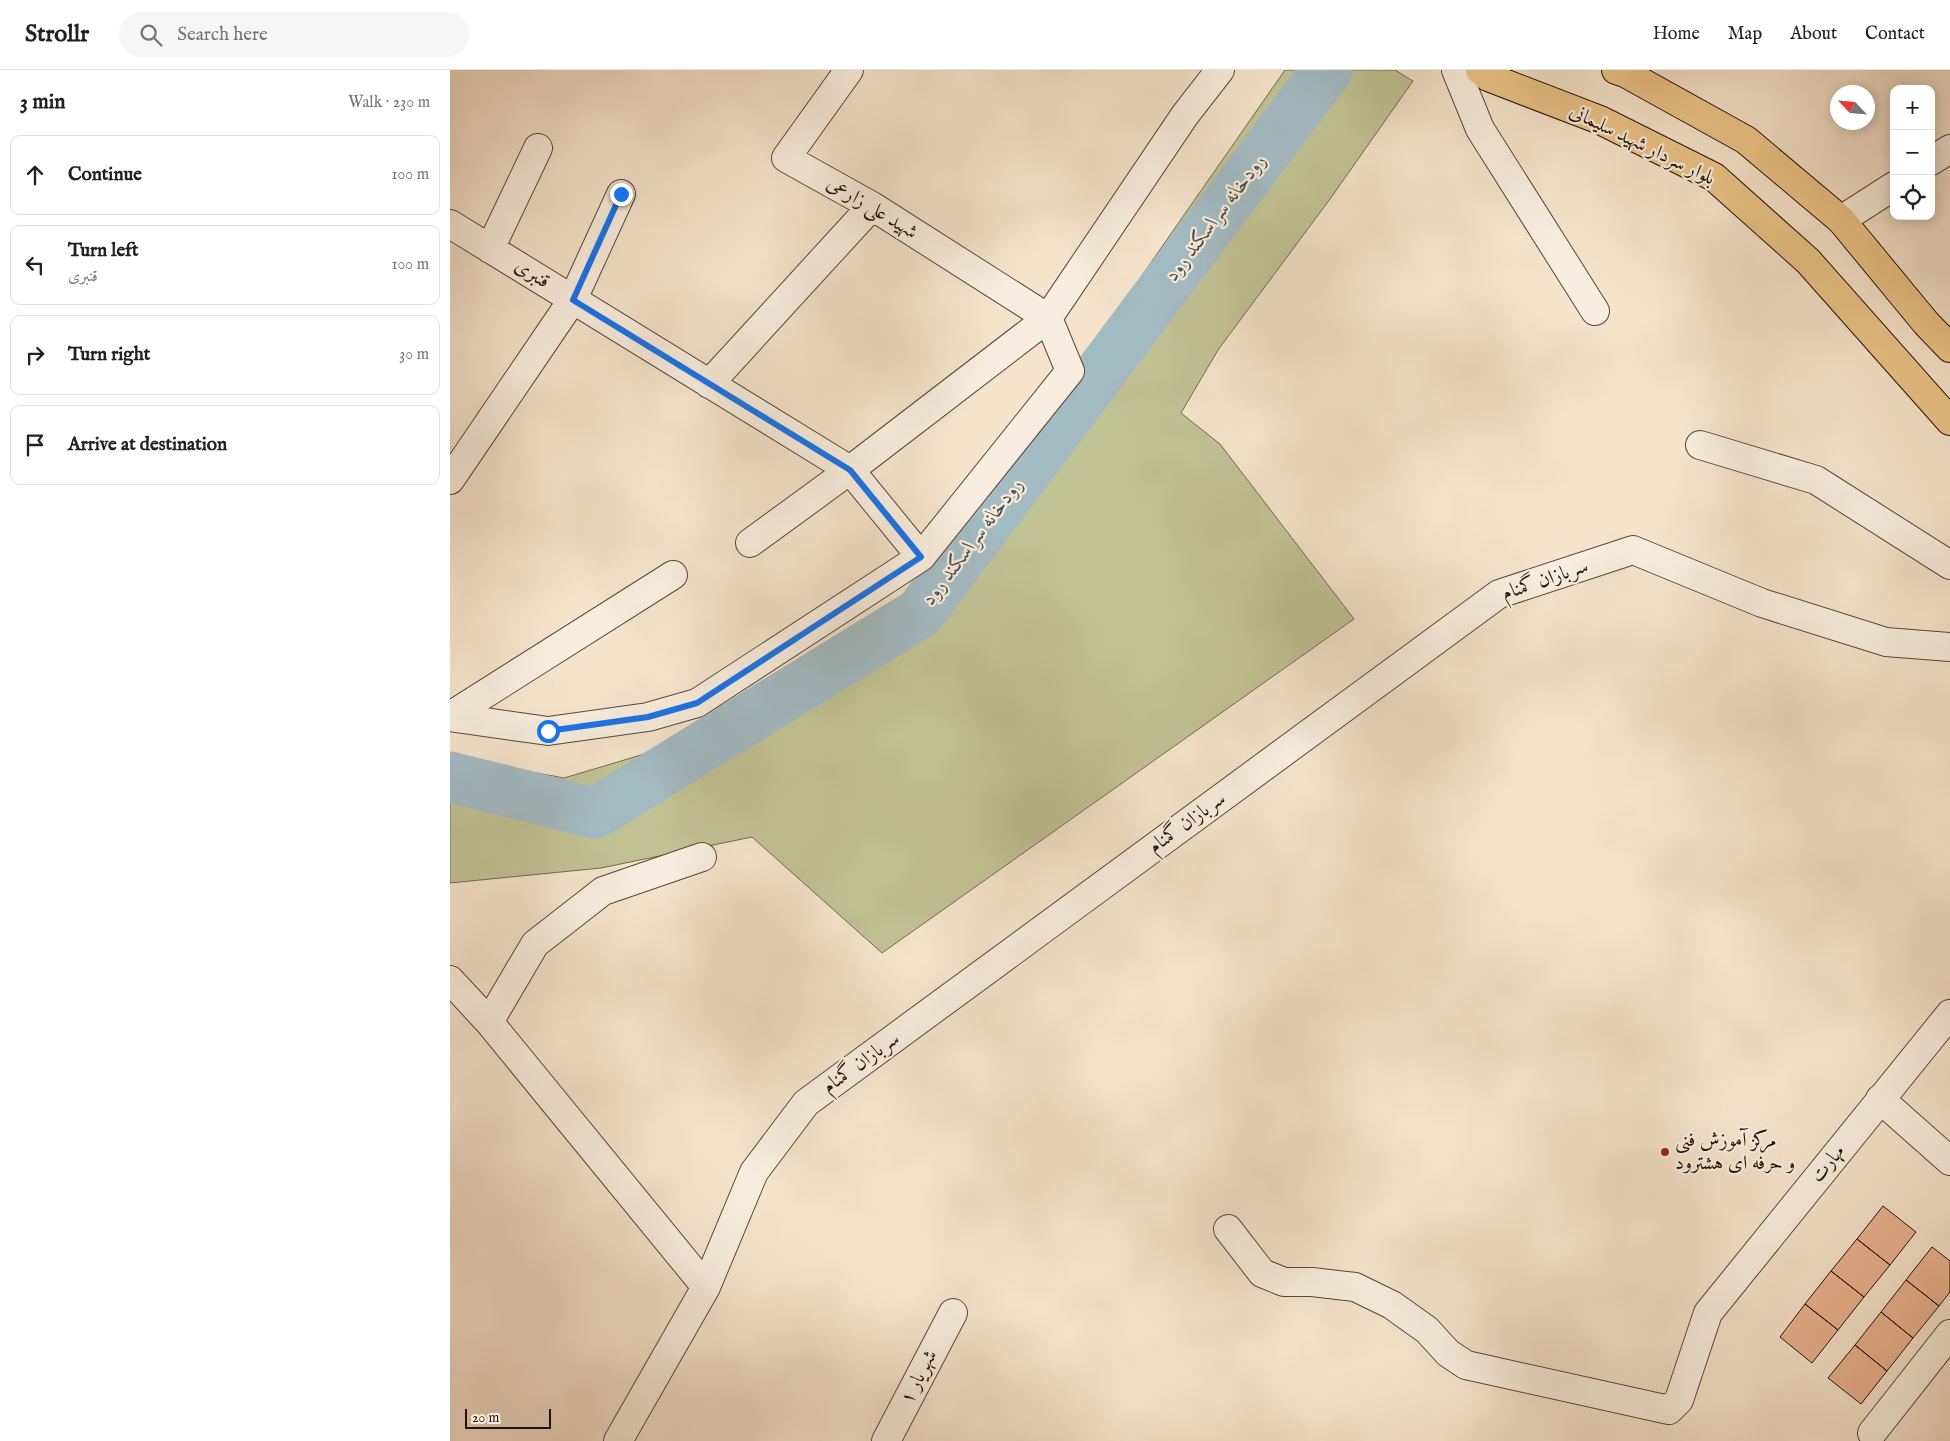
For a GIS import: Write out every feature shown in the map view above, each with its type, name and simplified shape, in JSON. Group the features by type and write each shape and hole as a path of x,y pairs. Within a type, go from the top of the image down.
{"main road":[{"name":"بلوار سردار شهید سلیمانی","path":"1480,70 1488,77 1600,120 1714,177 1808,261 1950,422"},
{"path":"1616,70 1625,73 1746,140 1841,220 1926,323 1950,348"}],"street":[{"name":"شهيد علی زارعی","path":"849,70 786,158 872,206 1048,318"},
{"path":"750,543 850,470 1048,318 1185,115 1220,70"},
{"path":"1456,70 1480,129 1595,311"},
{"path":"490,249 538,148"},
{"path":"1935,158 1950,149"},
{"path":"1841,220 1890,189"},
{"path":"450,480 573,300 621,194"},
{"path":"709,384 872,206"},
{"name":"قنبری","path":"450,224 850,470 921,557"},
{"path":"450,717 548,731 648,717 697,703 921,557 1070,371 1048,318"},
{"path":"1700,444 1816,480 1950,565"},
{"name":"سربازان گمنام","path":"618,1441 706,1287 754,1172 806,1104 1499,594 1633,550 1762,603 1886,642 1950,647"},
{"path":"450,717 673,575"},
{"path":"489,1022 535,944 604,891 702,857"},
{"path":"450,980 489,1022 706,1287"},
{"name":"مهارت","path":"1228,1229 1262,1273 1284,1282 1312,1282 1355,1287 1392,1305 1427,1330 1448,1353 1466,1365 1669,1410 1679,1400 1708,1313 1950,1014"},
{"path":"1880,1099 1950,1161"},
{"name":"شهریار ۱","path":"886,1441 953,1313"},
{"path":"1872,1433 1950,1334"}],"green space":[{"path":"1285,70 1395,70 1413,81 1330,199 1218,350 1181,413 1220,444 1354,619 882,953 752,837 601,868 450,883 450,757 564,778 671,746 916,600"}],"building":[{"path":"1883,1206 1916,1232 1890,1265 1857,1239"},
{"path":"1857,1239 1890,1265 1864,1297 1831,1271"},
{"path":"1932,1247 1950,1261 1950,1292 1939,1306 1906,1280"},
{"path":"1831,1271 1864,1297 1838,1330 1805,1304"},
{"path":"1906,1280 1939,1306 1913,1338 1881,1312"},
{"path":"1805,1304 1838,1330 1812,1363 1780,1337"},
{"path":"1881,1312 1913,1338 1887,1371 1855,1345"},
{"path":"1855,1345 1887,1371 1861,1404 1828,1378"}],"waterway":[{"name":"رودخانه سراسکند رود","path":"450,777 595,813 920,613 1327,70"}],"place":[{"name":"مرکز آموزش فنی و حرفه ای هشترود","path":"1665,1152"}],"route":[{"path":"548,731 648,717 697,703 921,557 850,470 573,300 621,194"}]}
